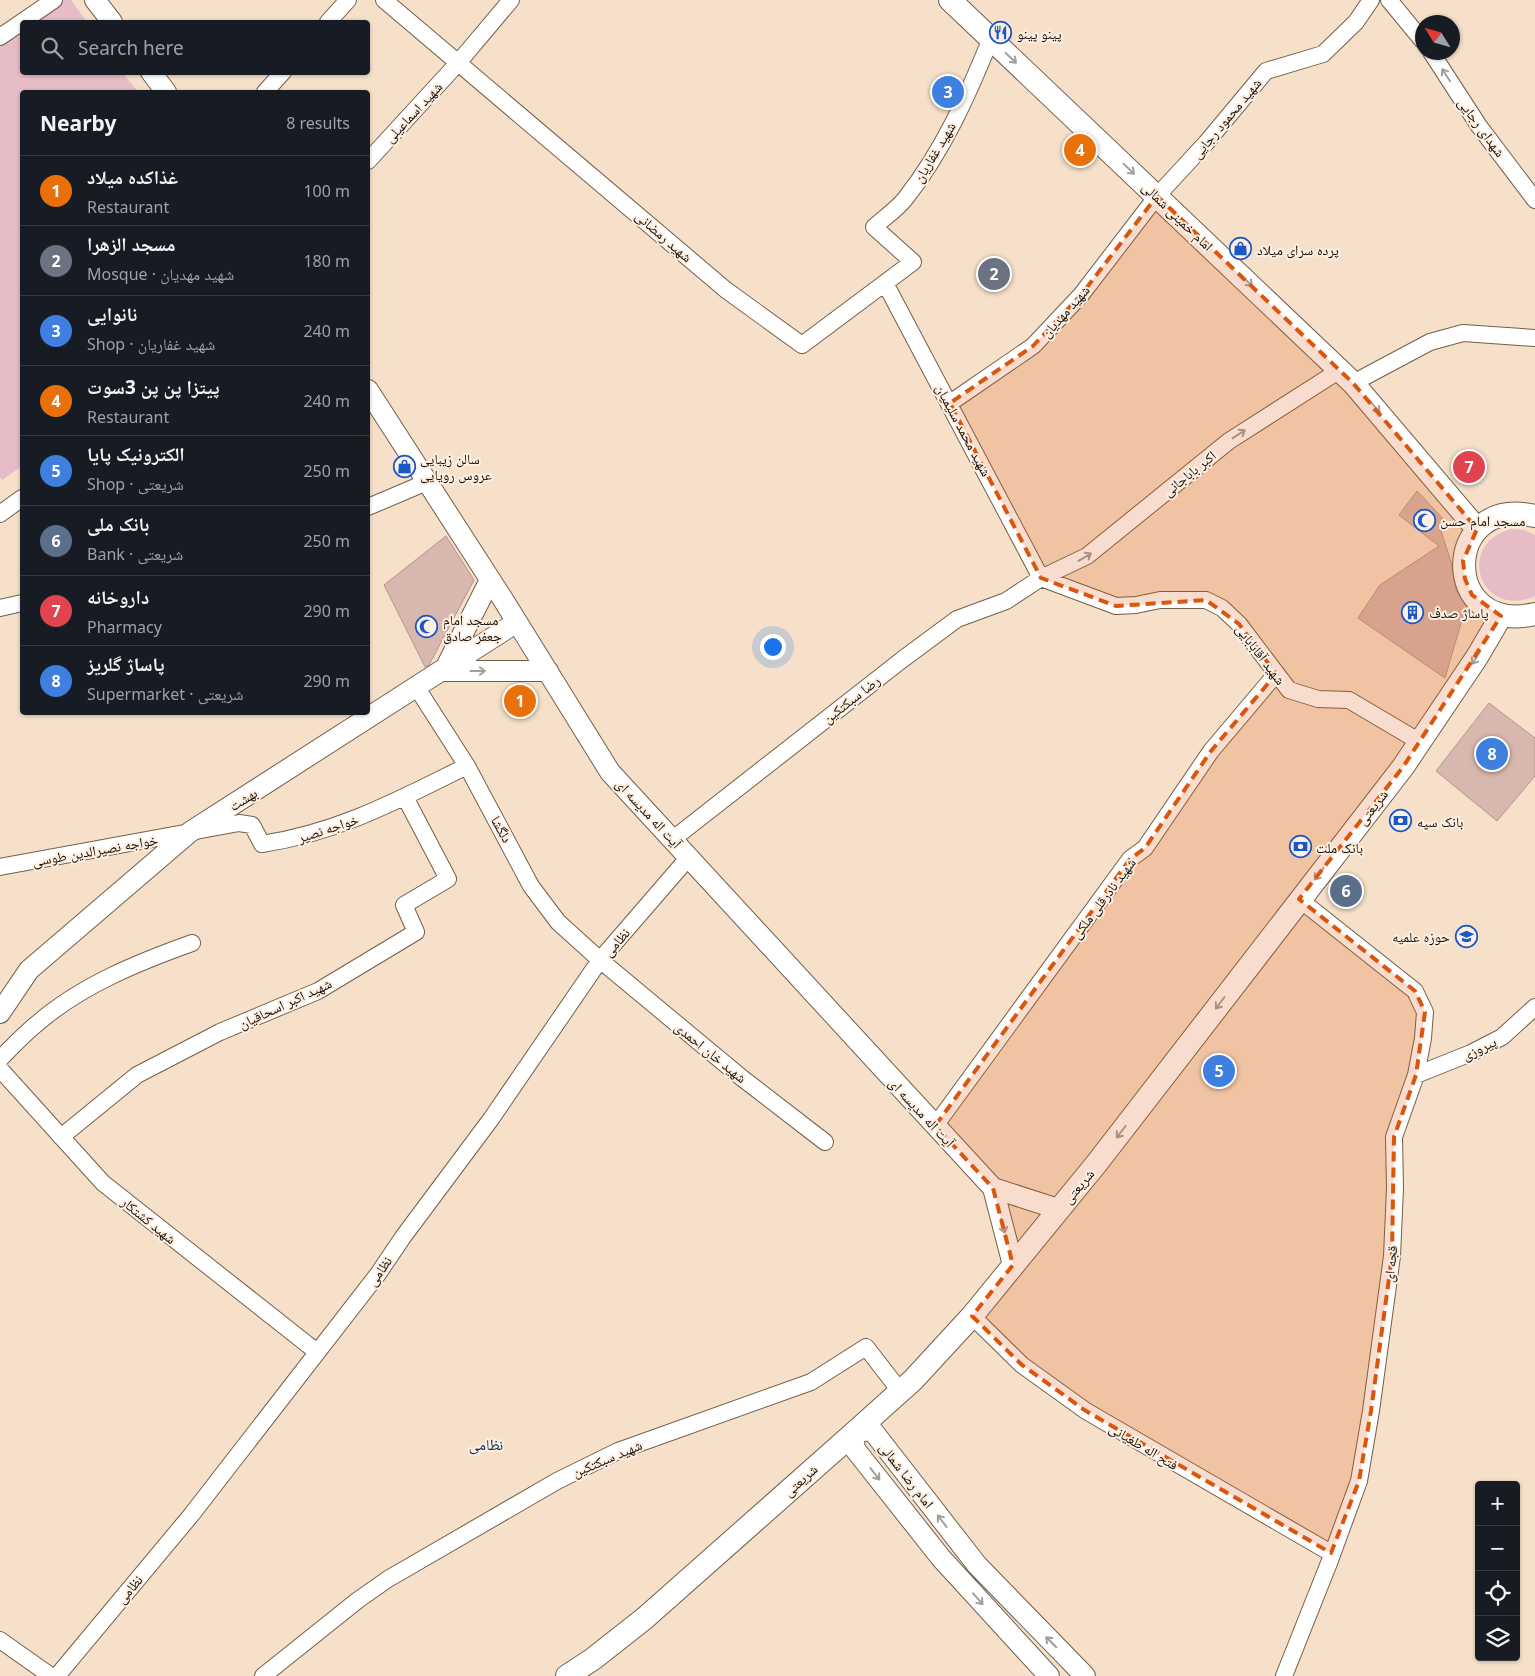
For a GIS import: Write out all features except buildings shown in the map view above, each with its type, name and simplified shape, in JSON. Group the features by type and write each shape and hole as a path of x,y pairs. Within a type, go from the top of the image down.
{"main road":[{"name":"امام خمینی شمالی","path":"950,0 1347,376 1477,529"},
{"path":"1535,516 1520,513 1505,514 1490,519 1477,529 1468,544 1463,561 1465,579 1472,595 1485,608 1501,616 1518,618 1535,614"},
{"name":"شریعتی","path":"567,1676 593,1659 645,1618 855,1432 900,1391 972,1316 1097,1163 1402,767 1477,657 1501,616"}],"street":[{"path":"25,20 54,0"},
{"path":"95,0 110,20"},
{"path":"330,20 348,0"},
{"name":"شهید رمضانی","path":"384,0 726,290 802,345 913,262 874,227"},
{"name":"شهید اسماعیلی","path":"370,159 512,0"},
{"name":"شهید محمود رجایی","path":"1157,196 1206,143 1266,71 1323,54 1356,22 1371,0"},
{"path":"1389,0 1415,32"},
{"path":"0,37 20,23"},
{"name":"شهید غفاریان","path":"874,227 904,201 933,159 953,123 991,38"},
{"name":"شهدای رجایی","path":"1436,60 1479,126 1513,168 1535,200"},
{"path":"153,75 164,90"},
{"path":"267,90 280,75"},
{"name":"شهید مهدیان","path":"950,403 1032,346 1082,294 1157,196"},
{"name":"شهید محمد سلیمیان","path":"885,283 1041,578"},
{"name":"اکبر باباجانی","path":"1041,578 1087,556 1229,441 1347,376 1430,342 1463,333 1535,338"},
{"name":"آیت اله مدیسه ای","path":"370,393 517,622 610,772 993,1188"},
{"path":"370,506 427,482"},
{"path":"0,514 20,499"},
{"name":"شهید آقابابایی","path":"1041,578 1116,606 1136,605 1160,600 1206,600 1222,608 1239,624 1289,690 1318,699 1349,700 1420,742"},
{"name":"رضا سبکتکین","path":"673,839 903,659 957,620 1006,601 1041,578"},
{"path":"490,580 444,671 548,671"},
{"path":"0,608 20,603"},
{"name":"بهشت","path":"0,1013 29,970 190,832 444,671 517,622"},
{"name":"شهید نادرقلی ملکی","path":"935,1126 1130,859 1145,848 1211,751 1276,674"},
{"name":"دلگشا","path":"417,688 467,766 531,886 558,922 600,960"},
{"name":"خواجه نصیر","path":"190,832 238,822 252,825 262,844 298,839 343,825 467,766"},
{"name":"شهید اکبر اسحاقیان","path":"61,1137 137,1075 220,1032 318,991 416,932 404,905 448,879 405,797"},
{"name":"خواجه نصیرالدین طوسی","path":"0,867 190,832"},
{"name":"نظامی","path":"57,1676 192,1514 378,1274 402,1237 491,1120 600,960 689,857"},
{"name":"قجه ای","path":"1284,1676 1330,1564 1331,1554 1359,1481 1370,1417 1392,1256 1395,1188 1394,1138 1416,1075 1425,1012 1415,991 1299,899"},
{"path":"0,1059 40,1020 80,993 155,956 192,944"},
{"name":"شهید خان احمدی","path":"600,960 742,1078 825,1142"},
{"name":"پیروزی","path":"1416,1075 1471,1053 1502,1037 1535,1008"},
{"name":"شهید کشتکار","path":"0,1069 110,1188 317,1352"},
{"path":"993,1188 1058,1209"},
{"path":"993,1188 1012,1265"},
{"name":"فتح اله طغیانی","path":"972,1316 1022,1365 1086,1411 1331,1554"},
{"name":"شهید سبکتکین","path":"263,1676 317,1632 388,1579 588,1465 618,1451 811,1382 866,1347 900,1391"},
{"name":"امام رضا شمالی","path":"1049,1676 941,1558 854,1448 855,1432 872,1430 977,1565 1085,1676"},
{"path":"0,1640 52,1676"}],"highlighted area":[{"path":"1157,196 1353,383 1477,529 1463,561 1465,579 1472,595 1501,616 1403,767 1299,899 1415,991 1425,1012 1416,1075 1394,1137 1392,1256 1371,1411 1359,1481 1331,1553 1086,1411 1022,1365 972,1316 1013,1265 993,1188 935,1126 1130,859 1145,848 1211,751 1276,674 1239,624 1206,600 1116,606 1041,578 950,403 1033,346 1081,295"}],"shaded area":[{"path":"61,0 71,0 86,20 32,20"},
{"path":"20,29 20,75 125,75 136,90 20,90 20,467 2,480 0,477 0,44"},
{"path":"1511,529 1524,530 1535,535 1535,596 1516,601 1500,598 1489,590 1481,578 1479,564 1483,550 1493,537"}],"place":[{"name":"پینو پینو","path":"1001,33"},
{"name":"نانوایی","path":"948,92"},
{"name":"پیتزا پن پن 3سوت","path":"1080,150"},
{"name":"پرده سرای میلاد","path":"1241,249"},
{"name":"مسجد الزهرا","path":"994,274"},
{"name":"سالن زیبایی عروس رویایی","path":"404,466"},
{"name":"داروخانه","path":"1469,467"},
{"name":"مسجد امام حسن","path":"1424,520"},
{"name":"پاساژ صدف","path":"1413,612"},
{"name":"مسجد امام جعفر صادق","path":"427,627"},
{"name":"غذاکده میلاد","path":"520,701"},
{"name":"پاساژ گلریز","path":"1492,754"},
{"name":"بانک سپه","path":"1401,821"},
{"name":"بانک ملت","path":"1300,847"},
{"name":"بانک ملی","path":"1346,891"},
{"name":"حوزه علمیه","path":"1466,936"},
{"name":"الکترونیک پایا","path":"1219,1071"}],"district":[{"name":"نظامی","path":"486,1444"}]}
